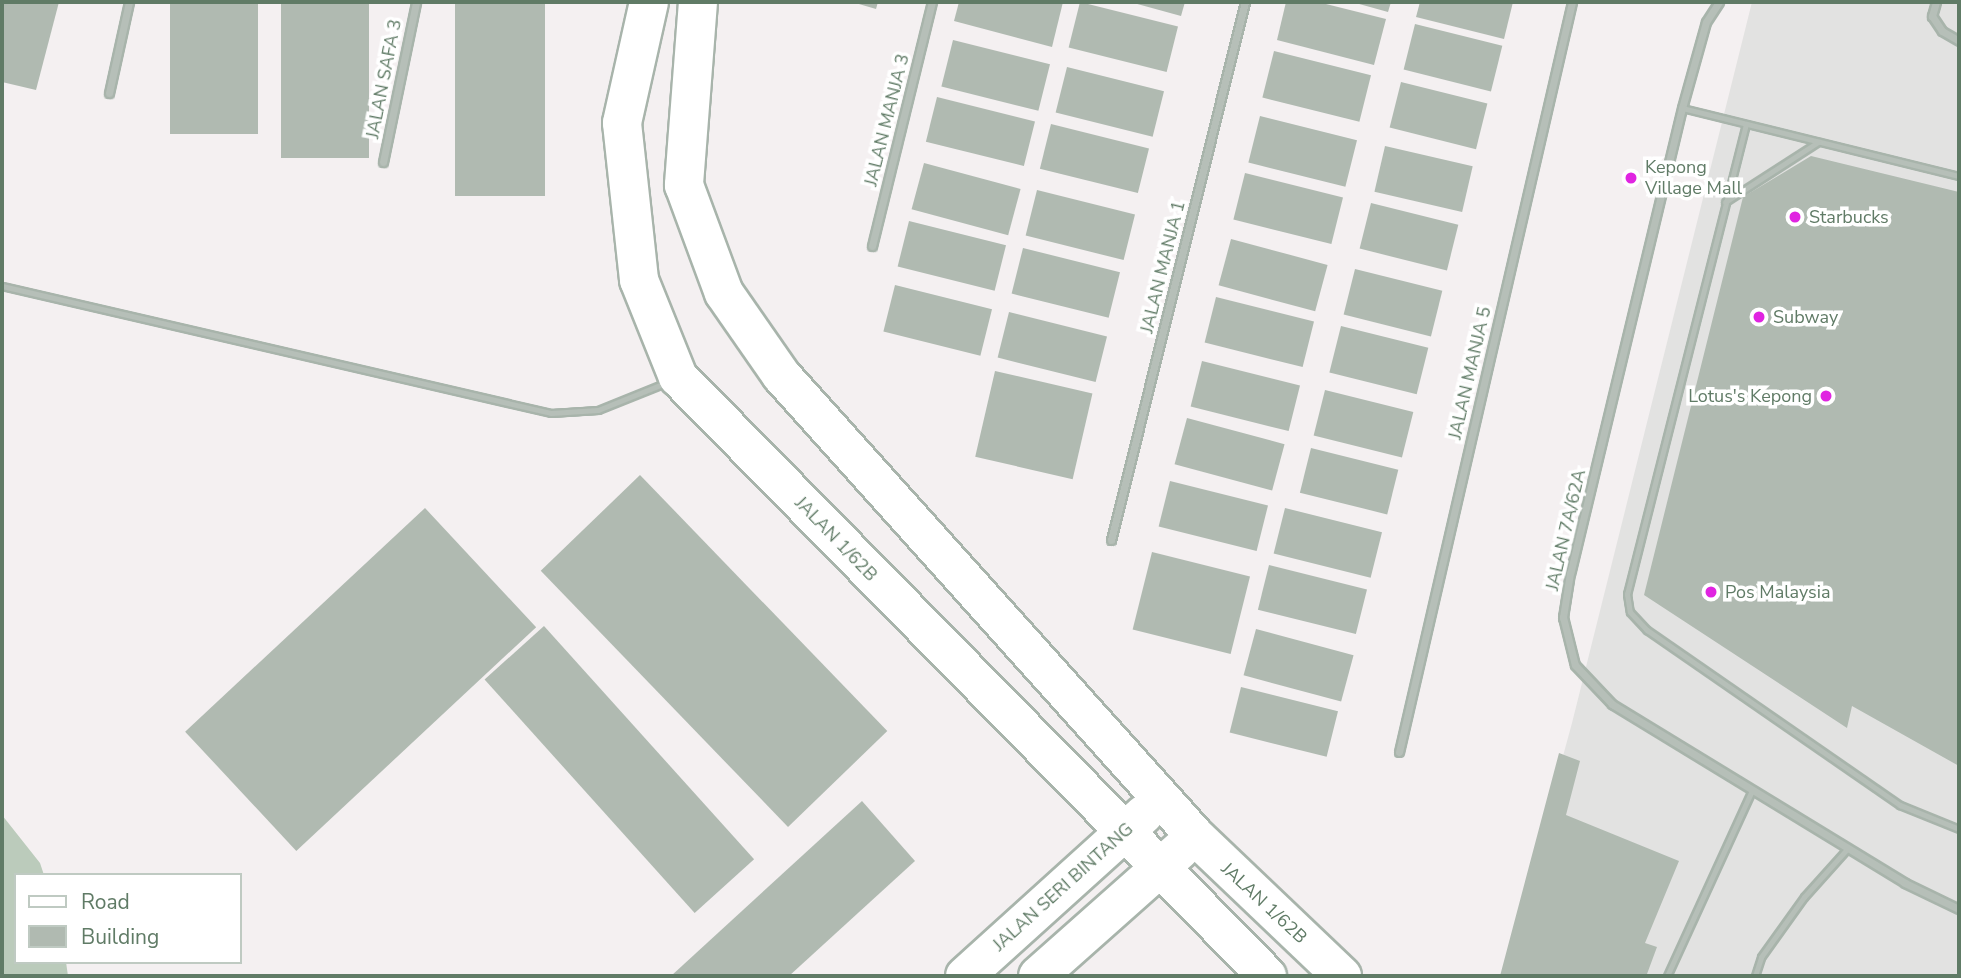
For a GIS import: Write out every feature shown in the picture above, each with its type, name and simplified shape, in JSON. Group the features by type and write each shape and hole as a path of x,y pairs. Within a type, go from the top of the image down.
{"main road":[{"name":"JALAN 1/62B","path":"649,2 622,123 639,280 678,377 1124,832 1163,866 1267,976"},
{"name":"JALAN 1/62B","path":"698,2 684,185 723,293 789,385 1161,799 1195,836 1342,976"},
{"name":"JALAN SERI BINTANG","path":"965,976 1161,799"},
{"path":"1038,976 1195,836"}],"street":[{"path":"109,93 129,2"},
{"name":"JALAN SAFA 3","path":"383,162 416,2"},
{"name":"JALAN MANJA 3","path":"872,246 932,2"},
{"name":"JALAN MANJA 1","path":"1111,540 1245,2"},
{"name":"JALAN MANJA 5","path":"1399,752 1572,2"},
{"name":"JALAN 7A/62A","path":"1719,2 1706,22 1682,108 1563,617 1575,665 1612,704 1848,848 1959,909"},
{"path":"1936,2 1932,16 1942,32 1959,41"}],"lane":[{"path":"1682,108 1959,176"},
{"path":"1746,124 1627,594 1630,612 1647,630 1900,805 1959,829"},
{"path":"1725,202 1818,142"},
{"path":"2,286 551,413 598,410 678,377"},
{"path":"1667,976 1752,790"},
{"path":"1755,976 1761,957 1804,897 1848,848"}],"shaded area":[{"path":"1752,2 1959,2 1959,976 1503,976 1572,723"},
{"path":"2,815 40,863 43,873 14,873 14,964 66,964 68,976 2,976"}],"building":[{"path":"2,2 59,2 36,90 2,82"},
{"path":"170,2 258,2 258,134 170,134"},
{"path":"281,2 369,2 369,158 281,158"},
{"path":"455,2 545,2 545,196 455,196"},
{"path":"852,2 878,2 876,9"},
{"path":"959,2 1063,2 1052,47 954,21"},
{"path":"1080,2 1178,26 1167,72 1069,48"},
{"path":"1130,2 1185,2 1181,16"},
{"path":"1286,2 1318,2 1386,19 1374,65 1277,40"},
{"path":"1352,2 1391,2 1388,12"},
{"path":"1420,2 1513,2 1504,39 1416,17"},
{"path":"1415,24 1502,46 1491,91 1404,70"},
{"path":"953,40 1050,64 1038,111 941,87"},
{"path":"1274,51 1371,75 1359,122 1262,98"},
{"path":"1067,67 1164,91 1153,137 1056,113"},
{"path":"1401,82 1487,104 1476,149 1390,128"},
{"path":"937,97 1035,121 1024,166 926,142"},
{"path":"1260,116 1357,140 1345,187 1248,163"},
{"path":"1051,124 1149,148 1138,193 1040,169"},
{"path":"1385,146 1473,166 1462,212 1374,192"},
{"name":"Lotus's Kepong","path":"1811,156 1959,192 1959,766 1852,706 1847,728 1644,595 1743,197"},
{"path":"924,163 1021,189 1008,235 912,209"},
{"path":"1245,173 1343,197 1331,244 1233,220"},
{"path":"1037,190 1135,214 1124,260 1026,236"},
{"path":"1371,203 1458,225 1447,270 1360,249"},
{"path":"909,221 1006,245 995,291 898,267"},
{"path":"1231,239 1328,265 1315,311 1219,285"},
{"path":"1023,248 1120,272 1109,318 1012,294"},
{"path":"1355,269 1442,291 1431,336 1344,315"},
{"path":"895,285 992,309 980,356 883,332"},
{"path":"1216,297 1314,321 1303,367 1205,343"},
{"path":"1009,312 1107,336 1096,382 998,358"},
{"path":"1341,326 1428,348 1417,394 1329,373"},
{"path":"1202,361 1300,385 1289,431 1191,407"},
{"path":"995,371 1092,393 1073,479 975,457"},
{"path":"1325,390 1413,412 1402,458 1314,436"},
{"path":"1187,418 1285,444 1272,491 1175,464"},
{"path":"1311,448 1398,470 1387,514 1300,493"},
{"path":"640,475 887,731 788,827 541,571"},
{"path":"1170,481 1268,505 1257,551 1159,527"},
{"path":"425,508 536,627 296,851 185,732"},
{"path":"1285,508 1382,532 1371,578 1274,554"},
{"path":"1152,552 1250,576 1231,654 1133,630"},
{"path":"1269,565 1367,589 1356,634 1258,610"},
{"path":"544,626 754,859 695,913 485,680"},
{"path":"1256,629 1354,655 1341,702 1244,675"},
{"path":"1241,687 1338,711 1327,757 1230,733"},
{"path":"1559,753 1580,761 1566,815 1679,861 1645,943 1657,947 1647,974 1500,976"},
{"path":"862,801 915,861 789,976 671,976"}],"place":[{"name":"Kepong Village Mall","path":"1631,178"},
{"name":"Starbucks","path":"1795,217"},
{"name":"Subway","path":"1759,317"},
{"name":"Lotus's Kepong","path":"1826,396"},
{"name":"Pos Malaysia","path":"1711,592"}]}
